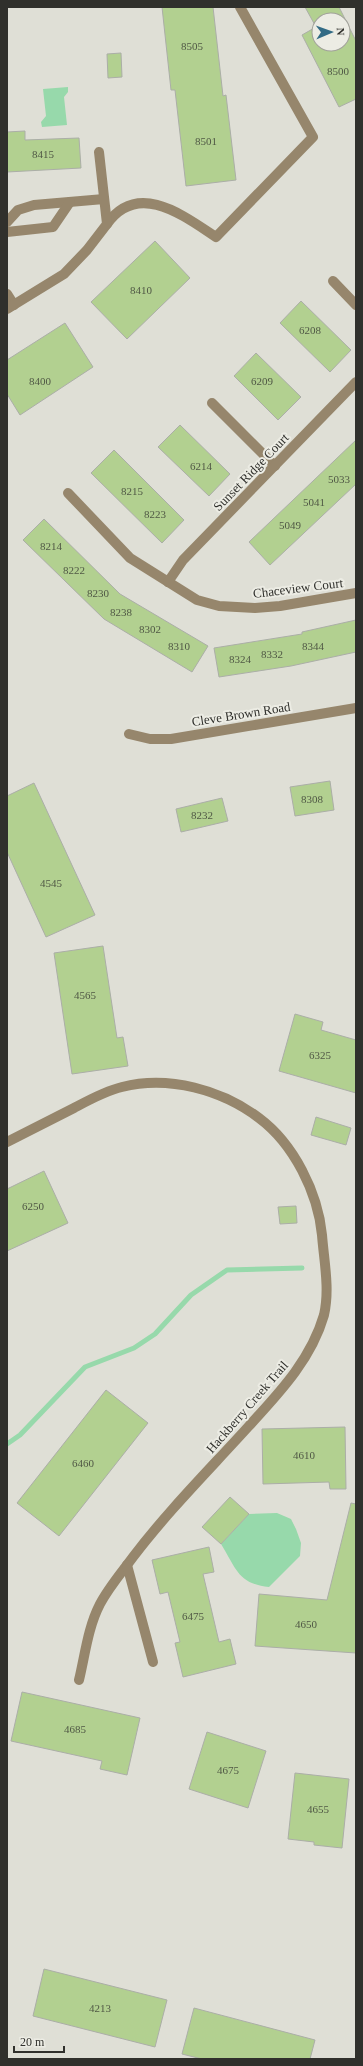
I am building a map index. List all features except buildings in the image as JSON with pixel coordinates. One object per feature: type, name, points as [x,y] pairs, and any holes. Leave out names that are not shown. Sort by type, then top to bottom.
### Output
[{"type":"street","points":[[7,294],[10,307],[64,274],[87,250],[114,214],[130,205],[154,203],[176,210],[216,237],[313,137],[240,7]]},
{"type":"street","points":[[98,152],[107,224]]},
{"type":"street","points":[[7,222],[18,210],[34,205],[104,199]]},
{"type":"street","points":[[7,232],[53,227],[70,202]]},
{"type":"street","points":[[333,281],[356,305]]},
{"type":"street","name":"Sunset Ridge Court","points":[[168,582],[183,560],[356,382]]},
{"type":"street","points":[[212,403],[275,466]]},
{"type":"street","name":"Chaceview Court","points":[[68,493],[130,558],[196,600],[219,606],[254,608],[280,606],[356,593]]},
{"type":"street","name":"Cleve Brown Road","points":[[129,734],[150,739],[171,739],[356,708]]},
{"type":"street","name":"Hackberry Creek Trail","points":[[7,1142],[98,1096],[121,1087],[143,1084],[164,1084],[187,1086],[210,1091],[245,1107],[277,1134],[301,1170],[313,1192],[320,1218],[327,1288],[324,1313],[316,1338],[303,1362],[284,1389],[153,1530],[127,1565],[101,1603],[91,1625],[79,1680]]},
{"type":"street","points":[[127,1565],[153,1662]]},
{"type":"shaded area","points":[[68,87],[68,92],[64,97],[67,125],[42,127],[41,122],[46,116],[43,89]]},
{"type":"shaded area","points":[[277,1513],[291,1519],[301,1543],[300,1556],[269,1587],[259,1585],[244,1578],[239,1573],[221,1544],[249,1514]]},
{"type":"waterway","points":[[7,1444],[20,1435],[85,1367],[134,1348],[155,1334],[191,1295],[227,1270],[302,1268]]}]
